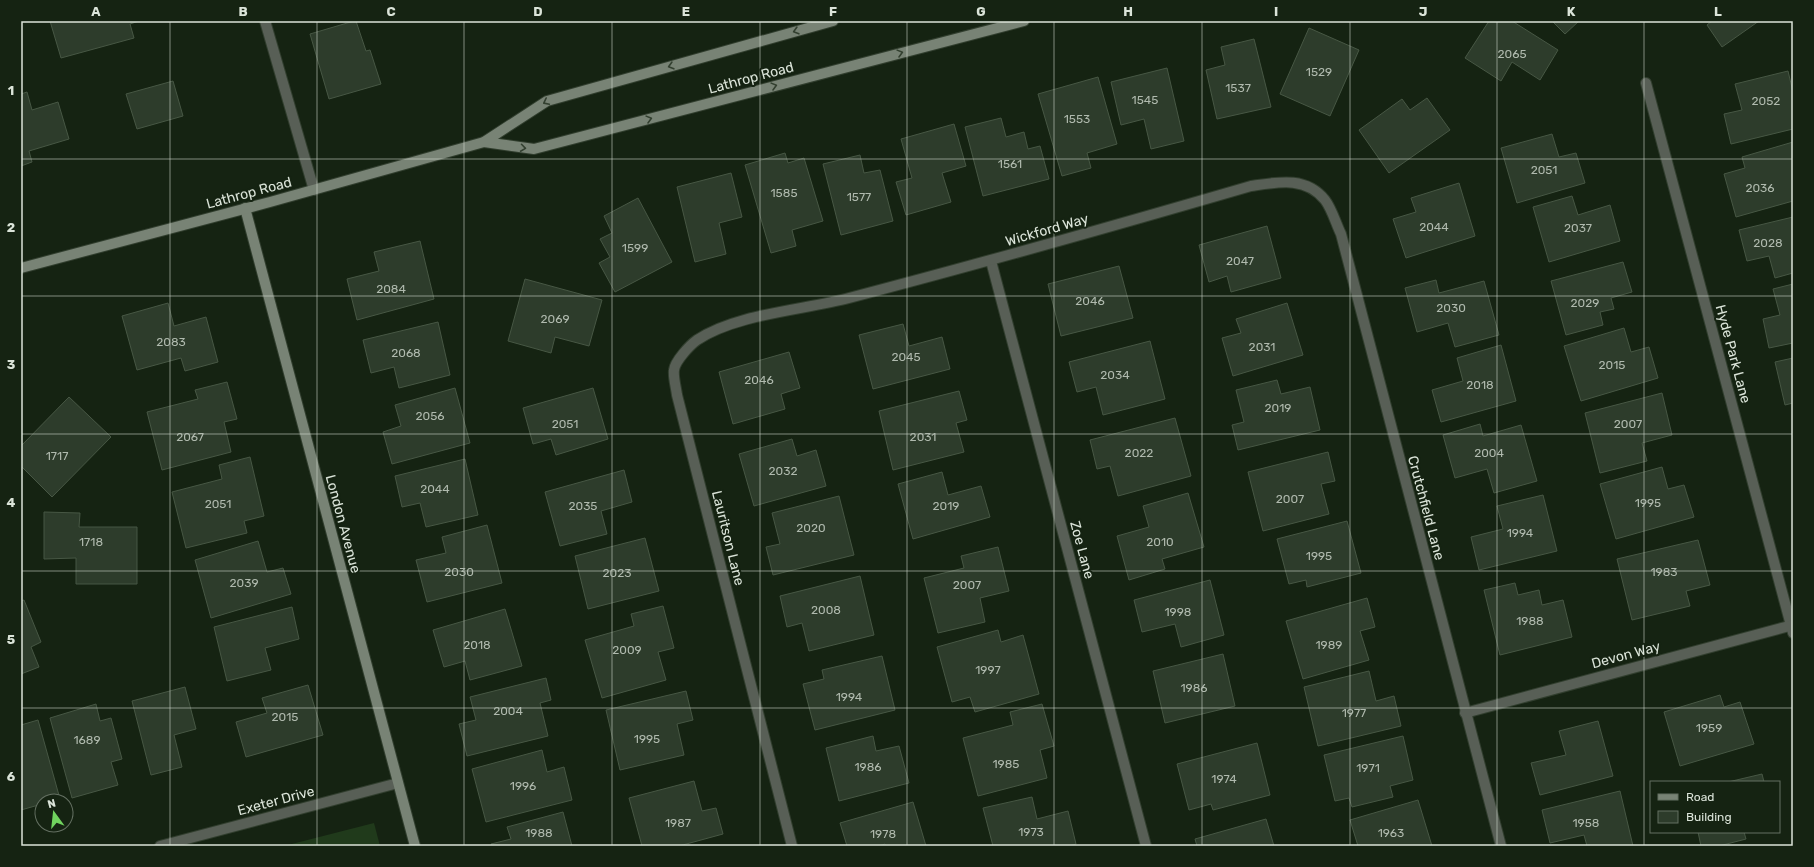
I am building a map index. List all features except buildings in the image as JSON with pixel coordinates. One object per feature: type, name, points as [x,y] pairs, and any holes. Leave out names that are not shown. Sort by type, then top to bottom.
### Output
[{"type":"main road","name":"Lathrop Road","points":[[21,268],[314,190],[484,142],[547,101],[833,21]]},
{"type":"main road","name":"Lathrop Road","points":[[484,142],[534,149],[1024,21]]},
{"type":"main road","name":"London Avenue","points":[[245,208],[415,846]]},
{"type":"street","points":[[265,21],[314,190]]},
{"type":"street","name":"Hyde Park Lane","points":[[1646,83],[1792,627]]},
{"type":"street","name":"Wickford Way","points":[[792,310],[838,301],[991,261],[1251,186],[1287,181],[1309,186]]},
{"type":"street","name":"Crutchfield Lane","points":[[1309,186],[1326,200],[1341,234],[1501,846]]},
{"type":"street","name":"Zoe Lane","points":[[991,261],[1146,846]]},
{"type":"street","name":"Lauritson Lane","points":[[792,310],[755,318],[716,330],[697,340],[684,352],[674,369],[677,395],[792,846]]},
{"type":"street","name":"Devon Way","points":[[1465,713],[1792,627]]},
{"type":"street","name":"Exeter Drive","points":[[160,846],[398,784]]},
{"type":"green space","points":[[374,823],[380,846],[284,846]]}]
